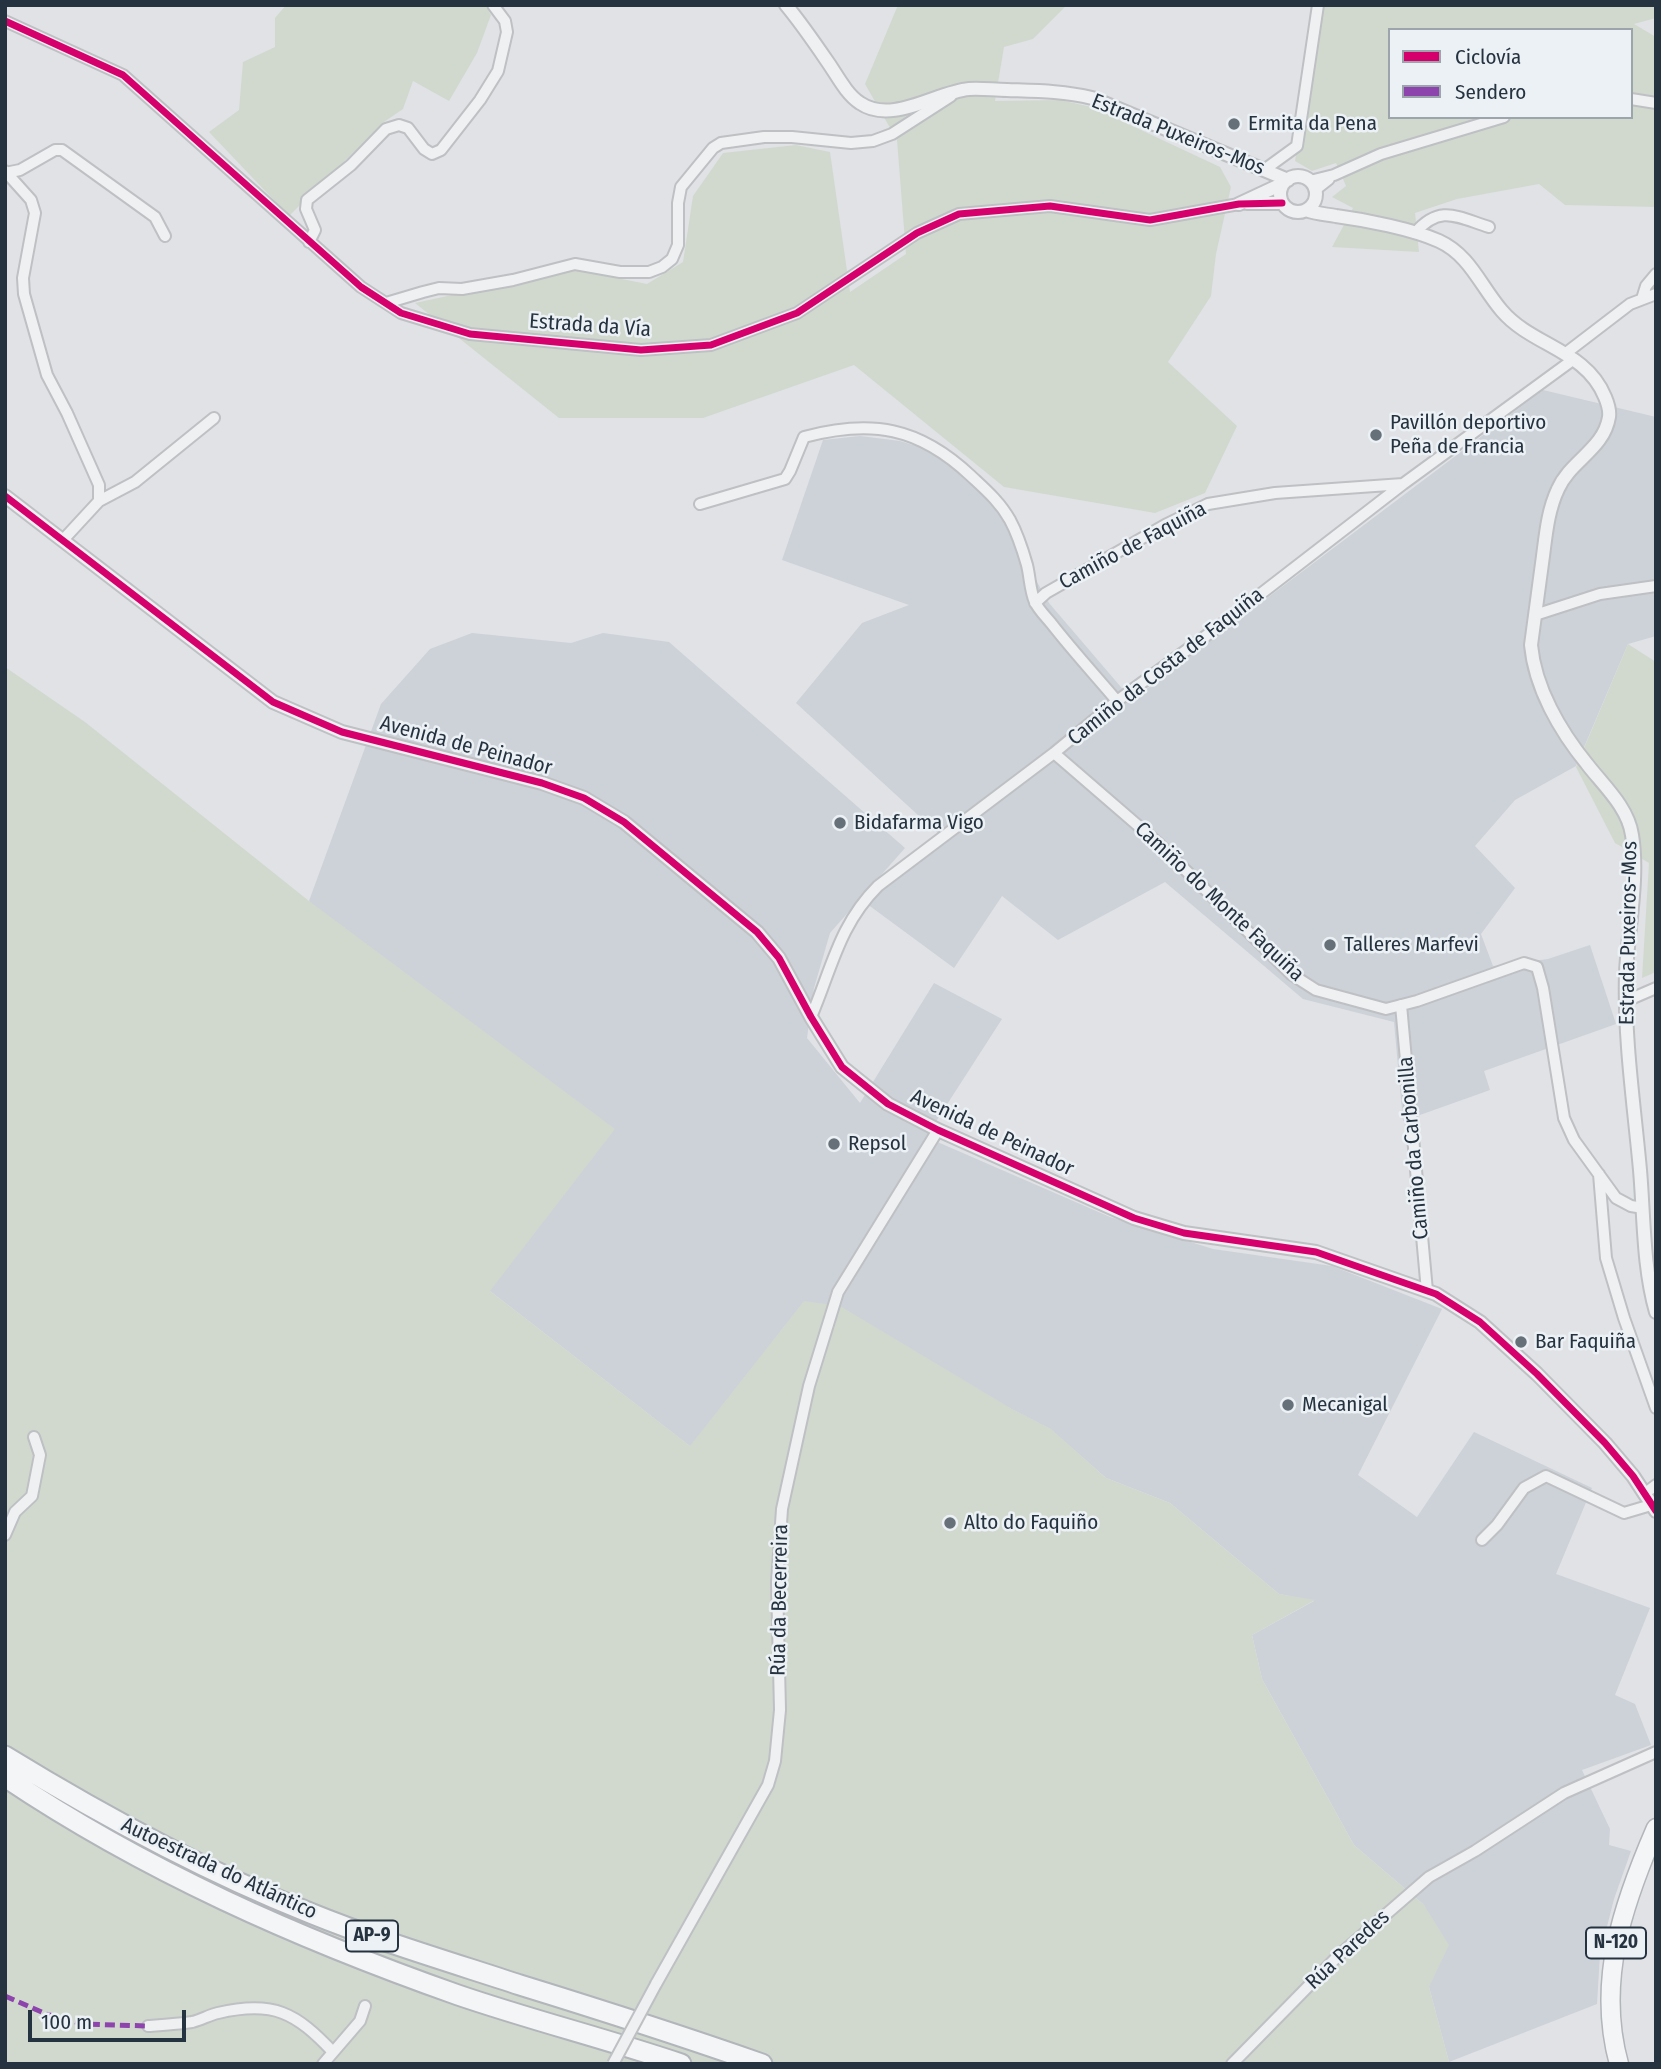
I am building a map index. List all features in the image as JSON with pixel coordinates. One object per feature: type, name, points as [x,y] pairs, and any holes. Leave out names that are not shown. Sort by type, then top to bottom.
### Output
[{"type":"highway","name":"Autoestrada do Atlántico","points":[[5,1756],[88,1807],[221,1875],[310,1913],[400,1947],[668,2031],[762,2064]]},
{"type":"highway","name":"Autoestrada do Atlántico","points":[[5,1777],[111,1844],[188,1884],[302,1936],[459,1995],[681,2064]]},
{"type":"highway","name":"N-120","points":[[1619,2064],[1610,2022],[1609,1986],[1616,1942],[1629,1898],[1656,1828]]},
{"type":"street","points":[[310,242],[315,230],[306,209],[307,200],[351,165],[386,129],[399,125],[408,128],[424,149],[432,154],[441,150],[480,100],[498,71],[507,32],[505,21],[493,5]]},
{"type":"street","name":"Estrada Puxeiros-Mos","points":[[786,5],[849,93],[861,104],[873,109],[889,110],[969,89],[1068,92],[1092,98],[1264,170],[1286,182]]},
{"type":"street","points":[[1264,170],[1297,146],[1318,5]]},
{"type":"street","name":"Estrada da Vía","points":[[5,21],[123,75],[360,287],[401,313],[470,334],[640,350],[711,345],[797,313],[917,233],[959,214],[1050,206],[1150,220],[1239,204]]},
{"type":"street","points":[[386,303],[439,288],[462,289],[513,280],[575,264],[620,272],[649,272],[672,259],[678,245],[678,203],[681,187],[713,148],[721,143],[764,137],[851,143],[873,141],[892,134],[955,92]]},
{"type":"street","points":[[1633,99],[1656,103]]},
{"type":"street","points":[[1312,186],[1381,154],[1497,119]]},
{"type":"street","points":[[6,173],[20,170],[55,150],[62,150],[155,217],[165,236]]},
{"type":"street","points":[[6,173],[31,200],[35,213],[23,278],[24,294],[47,374],[99,485],[99,501]]},
{"type":"street","points":[[1239,204],[1296,177],[1312,186]]},
{"type":"street","points":[[1286,182],[1280,193],[1282,203],[1293,212],[1309,207],[1312,186]]},
{"type":"street","points":[[1239,204],[1282,203]]},
{"type":"street","name":"Estrada Puxeiros-Mos","points":[[1309,207],[1320,216],[1334,215],[1441,241],[1476,272],[1500,310],[1517,326],[1586,368],[1601,387],[1610,414],[1607,428],[1598,443],[1569,470],[1558,488],[1549,512],[1531,645],[1540,686],[1562,728],[1626,815],[1632,831],[1634,852],[1626,1032],[1648,1262],[1656,1312]]},
{"type":"street","points":[[1415,233],[1426,220],[1439,214],[1489,227]]},
{"type":"street","points":[[1642,299],[1646,286],[1656,274]]},
{"type":"street","name":"Camiño da Costa de Faquiña","points":[[811,1017],[844,930],[863,901],[878,887],[1570,356],[1630,304],[1656,294]]},
{"type":"street","points":[[63,540],[99,501],[135,482],[214,418]]},
{"type":"street","points":[[700,504],[785,479],[804,437],[856,426],[886,429],[918,440],[942,452],[997,499],[1015,532],[1027,564],[1035,603],[1117,701]]},
{"type":"street","name":"Camiño de Faquiña","points":[[1035,603],[1046,593],[1208,504],[1275,493],[1403,484]]},
{"type":"street","name":"Avenida de Peinador","points":[[5,496],[273,702],[342,732],[542,783],[584,798],[624,822],[757,932],[779,958],[842,1067],[888,1104],[937,1130],[1134,1217],[1184,1233],[1316,1252],[1427,1291],[1480,1322],[1537,1374],[1605,1443],[1650,1503]]},
{"type":"street","points":[[1535,615],[1600,594],[1656,586]]},
{"type":"street","name":"Camiño do Monte Faquiña","points":[[1054,753],[1157,842],[1291,974],[1317,990],[1386,1009],[1524,962],[1537,967],[1544,988],[1564,1118],[1574,1140],[1616,1198],[1631,1206],[1643,1208]]},
{"type":"street","points":[[1626,1001],[1656,988]]},
{"type":"street","name":"Camiño da Carbonilla","points":[[1401,1005],[1427,1291]]},
{"type":"street","name":"Rúa da Becerreira","points":[[613,2064],[768,1785],[775,1761],[780,1710],[777,1582],[782,1509],[809,1385],[838,1293],[937,1130]]},
{"type":"street","points":[[1599,1174],[1606,1258],[1656,1408]]},
{"type":"street","points":[[5,1535],[15,1512],[32,1496],[40,1455],[34,1437]]},
{"type":"street","points":[[1482,1541],[1524,1488],[1546,1476],[1624,1513],[1650,1503],[1656,1485]]},
{"type":"street","name":"Rúa Paredes","points":[[1232,2064],[1348,1948],[1429,1877],[1475,1851],[1564,1793],[1656,1752]]},
{"type":"street","points":[[323,2064],[360,2021],[365,2006]]},
{"type":"street","points":[[148,2026],[193,2022],[218,2013],[272,2009],[290,2015],[309,2027],[334,2052]]},
{"type":"shaded area","points":[[286,5],[485,5],[491,15],[477,53],[449,101],[413,81],[403,109],[384,122],[289,216],[209,132],[239,110],[243,62],[275,47],[275,18]]},
{"type":"shaded area","points":[[898,5],[1067,5],[1033,39],[1004,47],[995,101],[1060,100],[1092,107],[1220,167],[1231,187],[1216,254],[1211,296],[1168,362],[1237,426],[1205,493],[1155,513],[1004,487],[854,365],[703,418],[559,418],[415,303],[572,269],[647,284],[683,262],[693,196],[723,153],[796,145],[830,152],[850,292],[906,254],[897,140],[865,84]]},
{"type":"shaded area","points":[[1319,5],[1656,5],[1656,18],[1634,24],[1656,37],[1656,207],[1565,205],[1539,184],[1457,199],[1415,213],[1419,252],[1332,247],[1353,208],[1332,197],[1346,186],[1336,163],[1312,171],[1295,161]]},
{"type":"shaded area","points":[[1543,390],[1656,417],[1656,636],[1628,644],[1576,766],[1515,800],[1475,846],[1515,888],[1481,934],[1493,966],[1548,959],[1590,945],[1616,1024],[1484,1071],[1490,1090],[1403,1121],[1394,1022],[1303,999],[1165,882],[1058,940],[1002,896],[954,968],[863,901],[943,838],[796,703],[862,623],[909,605],[782,560],[823,440],[860,436],[900,441],[936,452],[998,509],[1049,603],[1132,700]]},
{"type":"shaded area","points":[[472,633],[571,643],[603,633],[669,642],[905,848],[830,933],[814,988],[807,1038],[860,1103],[934,983],[1002,1019],[926,1137],[1110,1217],[1213,1249],[1332,1266],[1442,1309],[1358,1475],[1417,1517],[1474,1432],[1592,1488],[1556,1574],[1650,1608],[1615,1695],[1635,1704],[1651,1745],[1582,1770],[1610,1829],[1609,1845],[1631,1851],[1614,1899],[1600,1954],[1597,2004],[1449,2062],[1429,1987],[1424,1905],[1354,1845],[1262,1679],[1252,1635],[1314,1601],[1279,1594],[1170,1503],[1106,1478],[1050,1429],[804,1302],[691,1447],[490,1291],[309,901],[381,704],[430,649]]},
{"type":"shaded area","points":[[1628,644],[1656,662],[1656,972],[1642,978],[1649,863],[1615,843],[1576,767]]},
{"type":"shaded area","points":[[5,667],[85,722],[309,901],[615,1129],[490,1291],[690,1446],[804,1301],[840,1306],[1012,1409],[1051,1429],[1106,1478],[1170,1503],[1279,1594],[1315,1600],[1252,1635],[1262,1679],[1354,1845],[1424,1905],[1449,1945],[1429,1987],[1449,2062],[5,2064]]},
{"type":"marked path","points":[[5,1996],[46,2014],[83,2024],[148,2026]]},
{"type":"cycle path","points":[[5,21],[123,75],[361,287],[401,313],[470,334],[641,350],[711,345],[797,313],[917,233],[959,214],[1050,206],[1150,220],[1239,204],[1282,203]]},
{"type":"cycle path","points":[[5,496],[273,702],[342,732],[542,783],[584,798],[624,822],[757,932],[779,958],[842,1067],[888,1104],[938,1130],[1134,1218],[1184,1233],[1316,1252],[1436,1294],[1480,1322],[1537,1374],[1605,1443],[1633,1476],[1656,1511]]},
{"type":"place","name":"Ermita da Pena","points":[[1234,124]]},
{"type":"place","name":"Pavillón deportivo Peña de Francia","points":[[1376,435]]},
{"type":"place","name":"Bidafarma Vigo","points":[[840,823]]},
{"type":"place","name":"Talleres Marfevi","points":[[1330,945]]},
{"type":"place","name":"Repsol","points":[[834,1144]]},
{"type":"place","name":"Bar Faquiña","points":[[1521,1342]]},
{"type":"place","name":"Mecanigal","points":[[1288,1405]]},
{"type":"place","name":"Alto do Faquiño","points":[[950,1523]]}]
